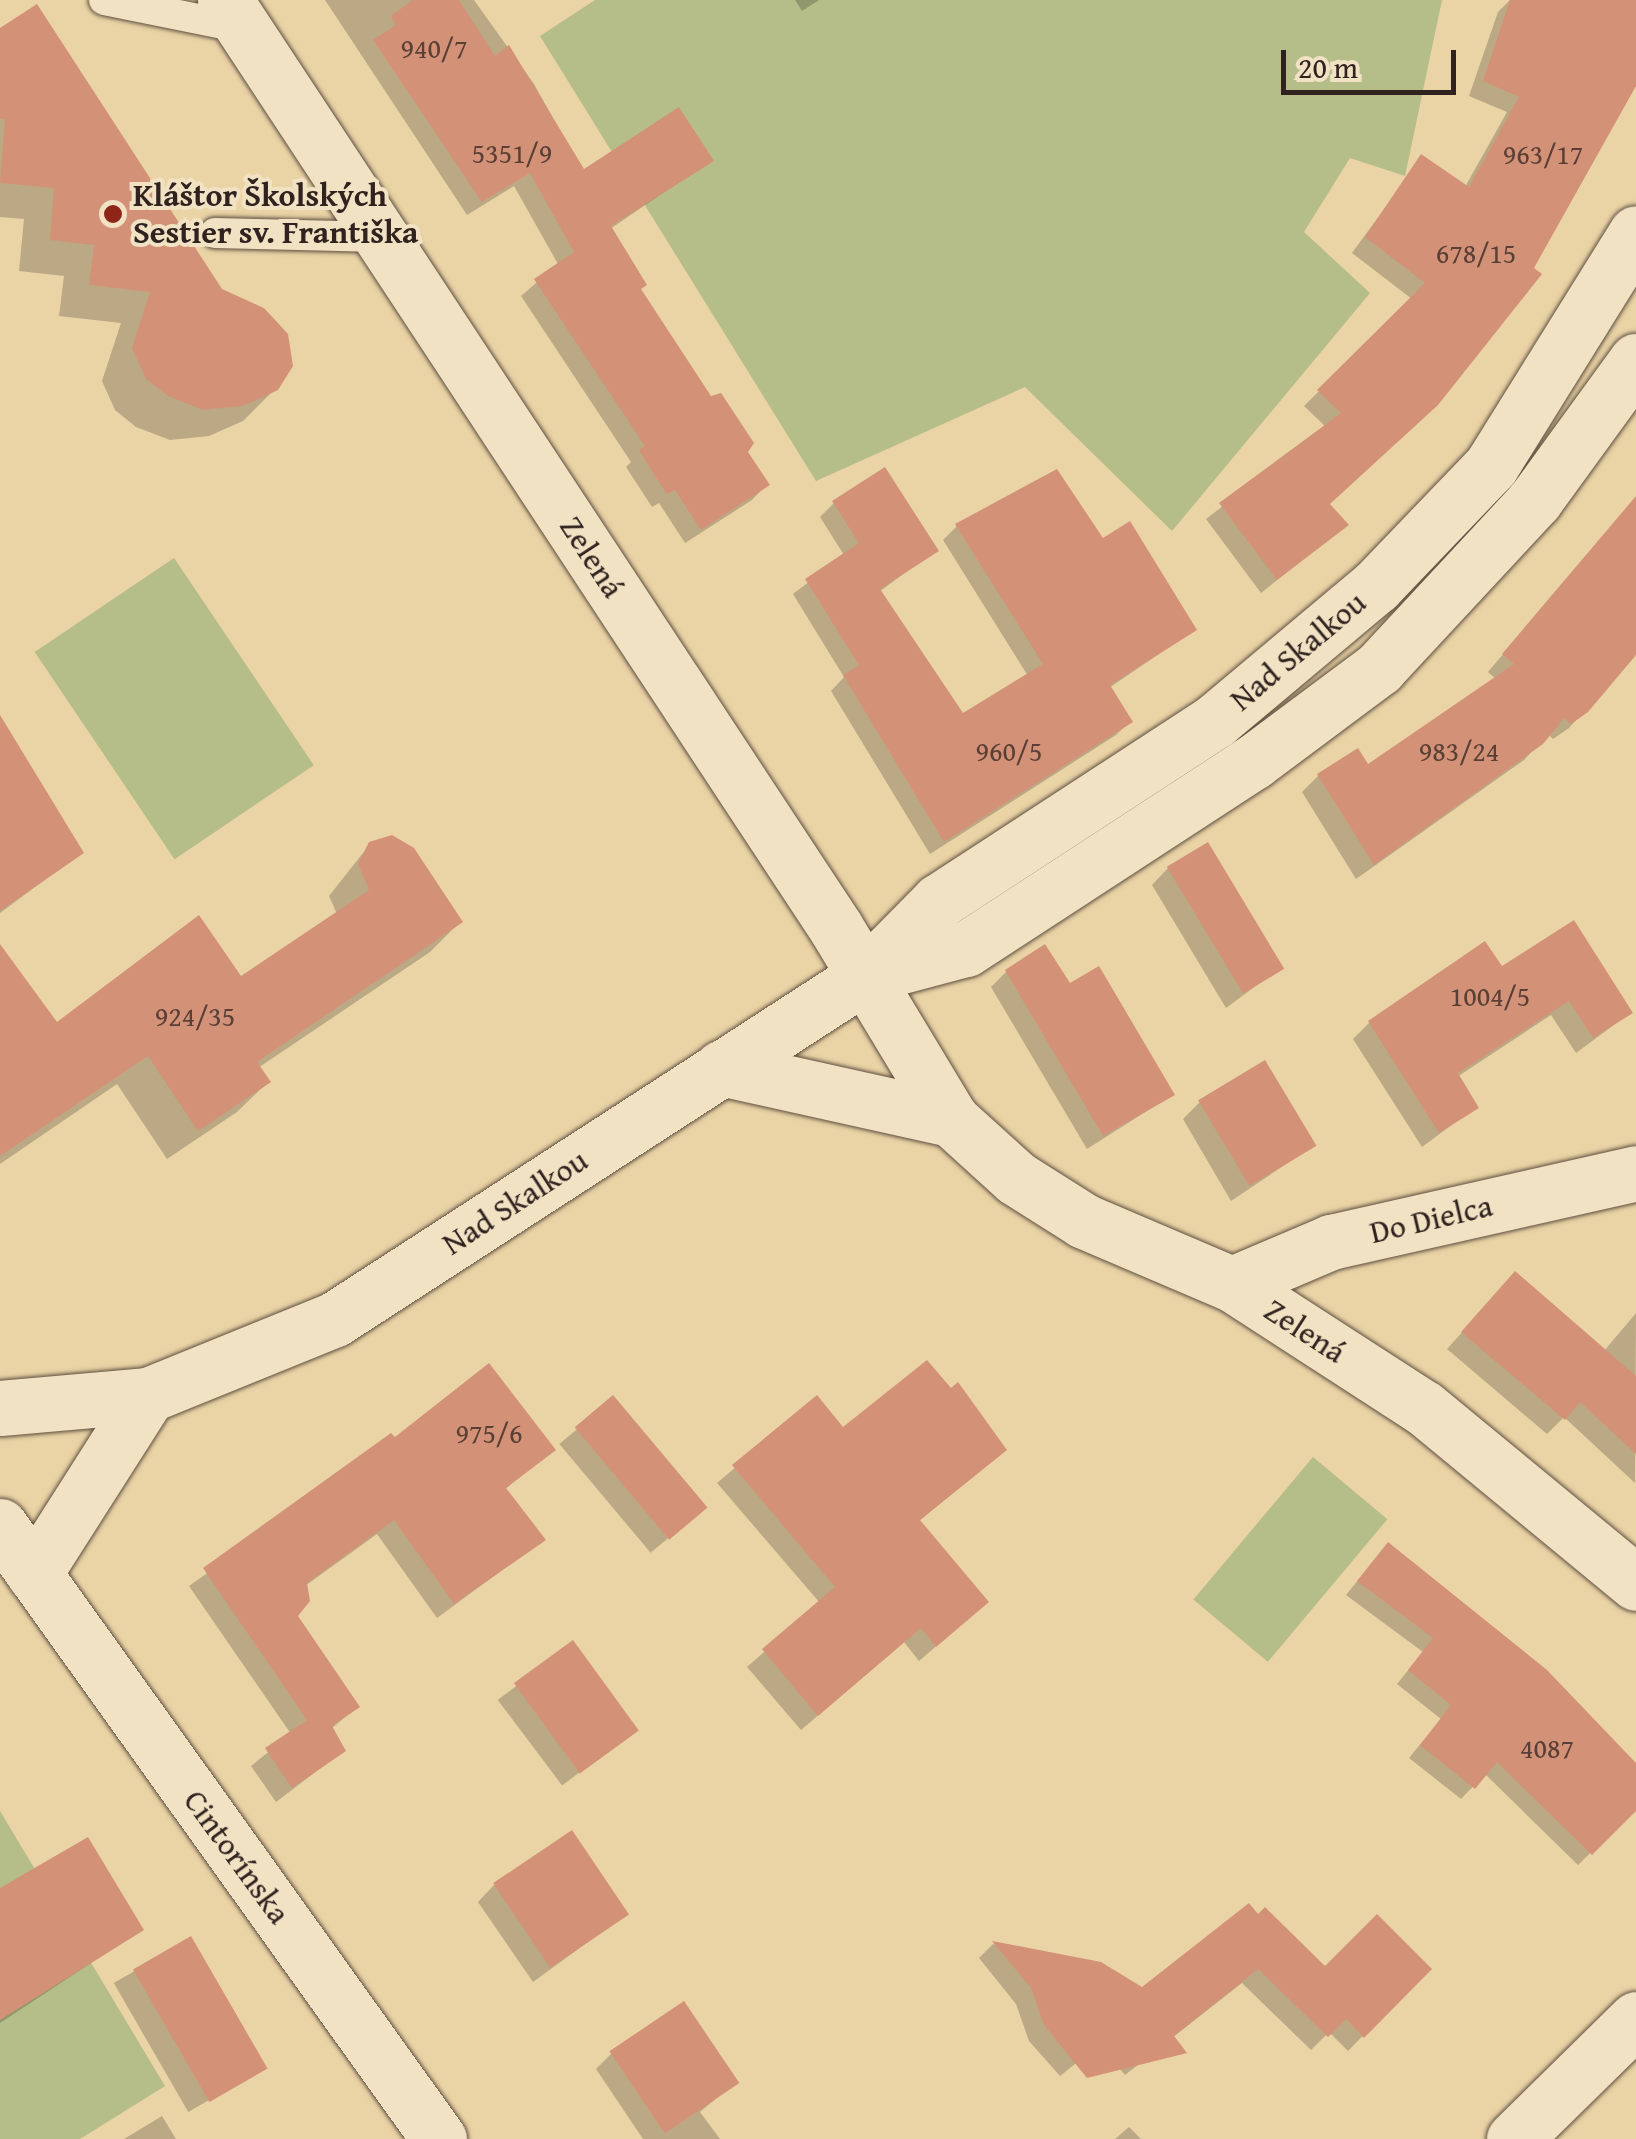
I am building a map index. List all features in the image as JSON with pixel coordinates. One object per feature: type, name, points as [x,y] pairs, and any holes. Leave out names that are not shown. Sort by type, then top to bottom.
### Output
[{"type":"street","name":"Zelená","points":[[234,14],[865,976],[951,1119],[1016,1178],[1084,1220],[1232,1284],[1424,1408],[1636,1582]]},
{"type":"street","name":"Nad Skalkou","points":[[0,1408],[148,1395],[335,1319],[865,976],[940,900],[1215,721],[1376,586],[1491,466],[1636,232]]},
{"type":"street","name":"Nad Skalkou","points":[[865,976],[966,949],[1253,762],[1379,668],[1535,500],[1636,361]]},
{"type":"street","name":"Zelená","points":[[721,1068],[951,1119]]},
{"type":"street","name":"Do Dielca","points":[[1232,1284],[1332,1242],[1636,1173]]},
{"type":"street","points":[[34,1574],[148,1395]]},
{"type":"street","name":"Cintorínska","points":[[0,1526],[439,2139]]},
{"type":"street","points":[[1514,2139],[1636,2019]]},
{"type":"lane","points":[[104,0],[234,14]]},
{"type":"lane","points":[[215,233],[382,237]]},
{"type":"green space","points":[[595,0],[1442,0],[1405,176],[1350,158],[1304,232],[1370,293],[1172,531],[1025,387],[816,481],[540,36]]},
{"type":"green space","points":[[174,558],[314,765],[175,859],[35,652]]},
{"type":"green space","points":[[1313,1457],[1387,1519],[1268,1662],[1193,1599]]},
{"type":"green space","points":[[0,1811],[165,2086],[80,2139],[0,2139]]},
{"type":"building","points":[[413,0],[459,0],[495,56],[509,45],[584,169],[679,107],[714,161],[611,226],[647,285],[641,289],[711,396],[721,393],[754,443],[748,452],[770,485],[701,530],[675,490],[667,494],[653,473],[639,450],[645,446],[534,279],[574,252],[530,173],[482,202],[373,40],[396,25],[391,16]]},
{"type":"building","points":[[1510,0],[1636,0],[1636,86],[1534,268],[1542,274],[1438,405],[1330,504],[1349,525],[1277,580],[1219,503],[1341,413],[1317,390],[1425,283],[1365,237],[1421,154],[1469,187],[1519,97],[1483,81]]},
{"type":"building","name":"Kláštor Školských Sestier sv. Františka","points":[[37,4],[222,289],[264,308],[288,334],[293,366],[278,390],[243,406],[203,410],[168,396],[146,379],[132,348],[150,292],[89,285],[94,245],[50,240],[54,188],[0,183],[5,119],[0,119],[0,28]]},
{"type":"building","points":[[885,467],[939,551],[880,589],[963,713],[1043,664],[955,524],[1057,469],[1103,538],[1130,521],[1197,630],[1110,685],[1133,722],[944,842],[843,675],[859,665],[805,579],[859,543],[832,501]]},
{"type":"building","points":[[1636,496],[1636,655],[1588,712],[1571,724],[1564,718],[1543,744],[1374,865],[1317,774],[1358,748],[1368,764],[1514,664],[1502,654]]},
{"type":"building","points":[[0,715],[84,853],[0,911]]},
{"type":"building","points":[[392,835],[414,848],[463,922],[257,1062],[271,1082],[198,1131],[148,1056],[0,1156],[0,944],[57,1022],[199,915],[241,976],[369,890],[358,864],[369,842]]},
{"type":"building","points":[[1208,842],[1284,969],[1243,994],[1167,867]]},
{"type":"building","points":[[1574,920],[1633,1013],[1593,1038],[1569,1001],[1458,1073],[1479,1108],[1439,1133],[1368,1021],[1485,941],[1502,966]]},
{"type":"building","points":[[1045,944],[1070,983],[1099,966],[1175,1095],[1103,1136],[1005,970]]},
{"type":"building","points":[[1265,1060],[1317,1146],[1250,1186],[1198,1100]]},
{"type":"building","points":[[1515,1271],[1636,1376],[1636,1454],[1580,1402],[1565,1420],[1461,1332]]},
{"type":"building","points":[[927,1360],[951,1388],[958,1382],[1007,1450],[920,1520],[989,1602],[936,1647],[921,1628],[818,1716],[762,1649],[835,1587],[732,1465],[817,1395],[843,1427]]},
{"type":"building","points":[[489,1363],[556,1450],[506,1488],[546,1540],[454,1604],[394,1520],[307,1583],[310,1601],[298,1616],[360,1707],[332,1726],[346,1751],[292,1788],[265,1748],[307,1720],[203,1568],[391,1433],[395,1437]]},
{"type":"building","points":[[613,1395],[707,1508],[669,1540],[575,1427]]},
{"type":"building","points":[[1388,1542],[1547,1670],[1636,1763],[1636,1811],[1592,1855],[1497,1762],[1475,1789],[1420,1745],[1451,1705],[1408,1670],[1433,1638],[1357,1581]]},
{"type":"building","points":[[573,1640],[639,1731],[580,1774],[514,1683]]},
{"type":"building","points":[[572,1830],[629,1915],[550,1968],[493,1883]]},
{"type":"building","points":[[88,1837],[144,1930],[0,2020],[0,1888]]},
{"type":"building","points":[[1249,1903],[1258,1914],[1265,1907],[1325,1966],[1377,1914],[1432,1969],[1364,2038],[1346,2019],[1328,2037],[1258,1969],[1174,2036],[1187,2053],[1087,2078],[1044,2025],[1031,1988],[992,1941],[1101,1962],[1142,1987]]},
{"type":"building","points":[[191,1936],[268,2069],[209,2102],[133,1970]]},
{"type":"building","points":[[684,2001],[739,2083],[665,2133],[609,2051]]},
{"type":"place","name":"Kláštor Školských Sestier sv. Františka","points":[[113,214]]}]
